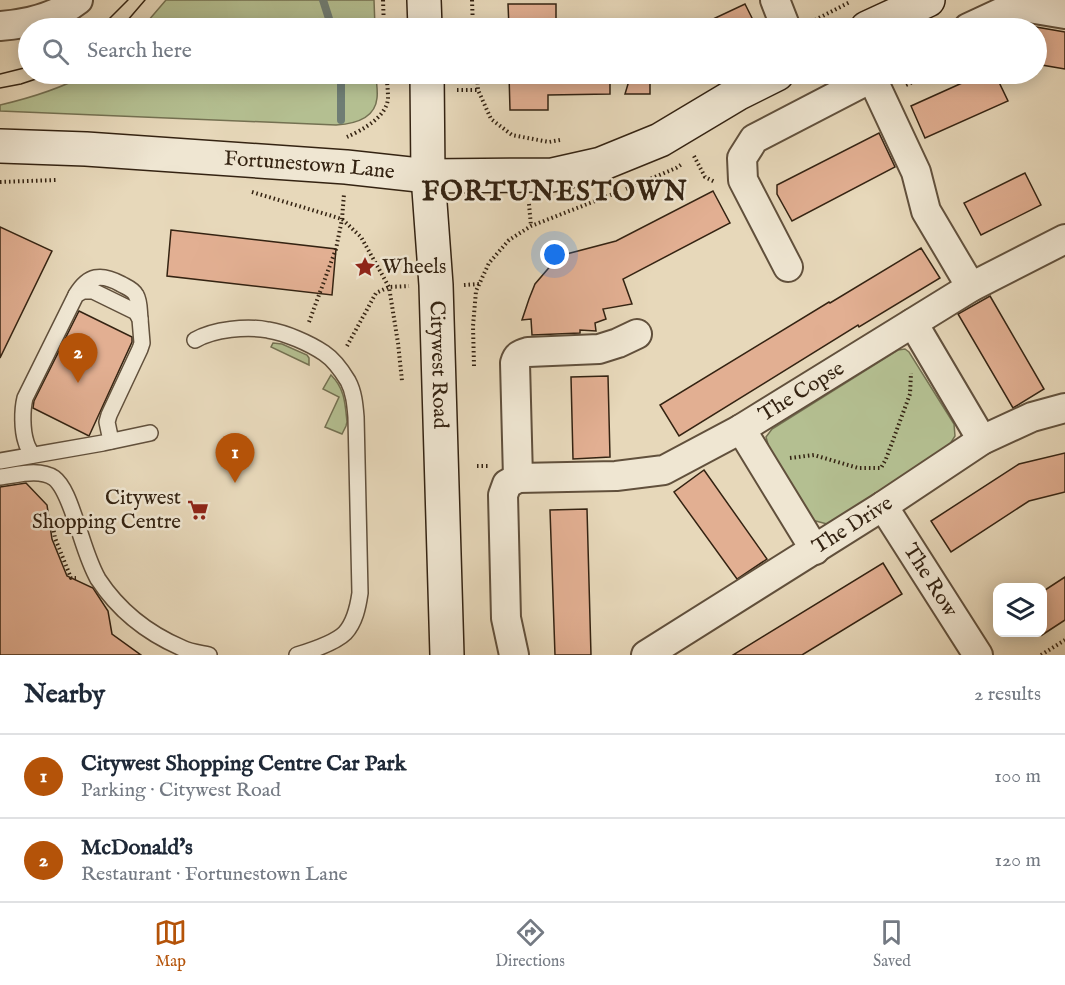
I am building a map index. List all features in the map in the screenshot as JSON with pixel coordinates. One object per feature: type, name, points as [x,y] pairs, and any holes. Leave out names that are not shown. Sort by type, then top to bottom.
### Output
[{"type":"street","points":[[44,18],[54,15],[78,0]]},
{"type":"street","points":[[424,0],[425,18]]},
{"type":"street","points":[[775,0],[790,18]]},
{"type":"street","points":[[889,18],[928,0]]},
{"type":"street","points":[[990,18],[1011,8],[1023,7],[1065,14]]},
{"type":"street","points":[[0,26],[18,23]]},
{"type":"street","name":"Citywest Road","points":[[427,84],[428,176],[436,285],[447,655]]},
{"type":"street","name":"Fortunestown Lane","points":[[0,146],[86,149],[346,167],[428,176],[552,175],[601,164],[660,140],[757,84]]},
{"type":"street","points":[[788,267],[743,180],[742,158],[754,139],[860,84]]},
{"type":"street","points":[[878,84],[916,172],[926,211],[971,287]]},
{"type":"street","points":[[0,168],[142,166],[175,156]]},
{"type":"street","name":"The Copse","points":[[518,478],[616,476],[664,470],[741,429],[971,287],[1065,239]]},
{"type":"street","points":[[913,323],[982,440]]},
{"type":"street","points":[[514,655],[506,618],[503,495],[507,484],[518,478],[515,363],[520,354],[528,352],[599,349],[637,334]]},
{"type":"street","name":"The Drive","points":[[646,655],[815,550],[982,440],[1032,417],[1065,408]]},
{"type":"street","points":[[741,429],[815,550]]},
{"type":"street","name":"The Row","points":[[883,506],[978,655]]},
{"type":"lane","points":[[32,455],[26,444],[22,411],[25,398],[76,295],[83,291],[93,291],[136,312],[140,319],[142,336],[140,350],[109,415],[111,441]]},
{"type":"lane","points":[[195,340],[215,332],[268,330],[302,340],[326,354],[348,382],[354,401],[359,604],[356,615],[344,634],[318,648],[297,655]]},
{"type":"lane","points":[[0,460],[150,434]]},
{"type":"lane","points":[[0,477],[41,473],[55,479],[68,500],[88,557],[110,595],[130,617],[155,634],[184,649],[209,655]]},
{"type":"path","points":[[383,0],[384,18]]},
{"type":"path","points":[[472,0],[473,18]]},
{"type":"path","points":[[814,18],[853,0]]},
{"type":"path","points":[[337,136],[348,137],[369,126],[382,112],[388,100],[387,84]]},
{"type":"path","points":[[478,84],[491,119],[512,135],[549,142],[570,139]]},
{"type":"path","points":[[905,86],[909,84]]},
{"type":"path","points":[[694,156],[705,177],[715,182],[720,192]]},
{"type":"path","points":[[0,182],[65,180]]},
{"type":"path","points":[[243,190],[342,219],[362,237],[389,287],[402,381]]},
{"type":"path","points":[[302,340],[336,249],[342,219]]},
{"type":"path","points":[[474,366],[473,326],[476,291],[489,262],[508,240],[531,226]]},
{"type":"path","points":[[336,365],[376,293],[389,287]]},
{"type":"path","points":[[783,460],[814,455],[858,468],[880,468],[886,459],[910,393],[911,370]]},
{"type":"path","points":[[1041,655],[1065,640]]},
{"type":"green space","points":[[166,0],[374,0],[375,18],[151,18]]},
{"type":"green space","points":[[66,84],[376,84],[377,95],[375,105],[368,116],[356,122],[336,125],[0,111],[0,105]]},
{"type":"green space","points":[[273,343],[282,344],[307,355],[309,365],[271,347]]},
{"type":"green space","points":[[905,349],[954,424],[955,436],[950,444],[835,521],[827,524],[812,520],[769,448],[766,437],[772,429],[898,350]]},
{"type":"green space","points":[[331,375],[342,391],[345,402],[347,422],[342,434],[325,427],[339,397],[323,389]]},
{"type":"building","points":[[508,4],[556,4],[556,18],[509,18]]},
{"type":"building","points":[[745,4],[752,18],[715,18]]},
{"type":"building","points":[[1047,29],[1065,32],[1065,69],[1047,66]]},
{"type":"building","points":[[509,84],[610,84],[610,94],[548,95],[548,110],[510,110]]},
{"type":"building","points":[[628,84],[650,84],[650,94],[625,94]]},
{"type":"building","points":[[960,84],[1000,84],[1008,101],[925,138],[911,106]]},
{"type":"building","points":[[879,133],[895,167],[792,221],[777,194],[777,185]]},
{"type":"building","points":[[1025,173],[1041,205],[981,235],[964,203]]},
{"type":"building","points":[[713,191],[730,223],[623,279],[632,304],[603,309],[606,319],[595,323],[596,331],[580,330],[580,333],[532,335],[531,319],[522,320],[529,299],[535,284],[559,256],[616,241]]},
{"type":"building","points":[[0,227],[52,251],[0,358]]},
{"type":"building","points":[[171,230],[336,249],[332,295],[167,276]]},
{"type":"building","points":[[921,248],[940,278],[859,327],[858,325],[679,436],[660,405]]},
{"type":"building","points":[[990,296],[1044,389],[1013,408],[958,314]]},
{"type":"building","points":[[79,311],[132,337],[132,342],[89,436],[33,408],[34,401]]},
{"type":"building","points":[[608,376],[610,457],[573,459],[571,377]]},
{"type":"building","points":[[1065,453],[1065,492],[1029,501],[951,552],[931,521],[1019,464]]},
{"type":"building","points":[[704,470],[767,559],[737,579],[674,492]]},
{"type":"building","points":[[26,483],[47,505],[52,539],[67,576],[93,588],[108,611],[112,634],[141,655],[0,655],[0,487]]},
{"type":"building","points":[[587,509],[591,655],[555,655],[550,510]]},
{"type":"building","points":[[883,563],[902,594],[802,655],[733,655]]},
{"type":"building","points":[[1065,577],[1065,620],[1047,632],[1047,589]]},
{"type":"waterway","points":[[323,0],[329,18]]},
{"type":"waterway","points":[[341,84],[341,120]]},
{"type":"tram line","points":[[110,18],[128,0]]},
{"type":"tram line","points":[[130,18],[145,0]]},
{"type":"tram line","points":[[0,74],[18,70]]},
{"type":"tram line","points":[[0,88],[21,84]]},
{"type":"place","name":"Wheels","points":[[365,267]]},
{"type":"place","name":"McDonald's","points":[[78,383]]},
{"type":"place","name":"Citywest Shopping Centre Car Park","points":[[235,483]]},
{"type":"place","name":"Citywest Shopping Centre","points":[[198,510]]},
{"type":"district","name":"FORTUNESTOWN","points":[[555,193]]}]
